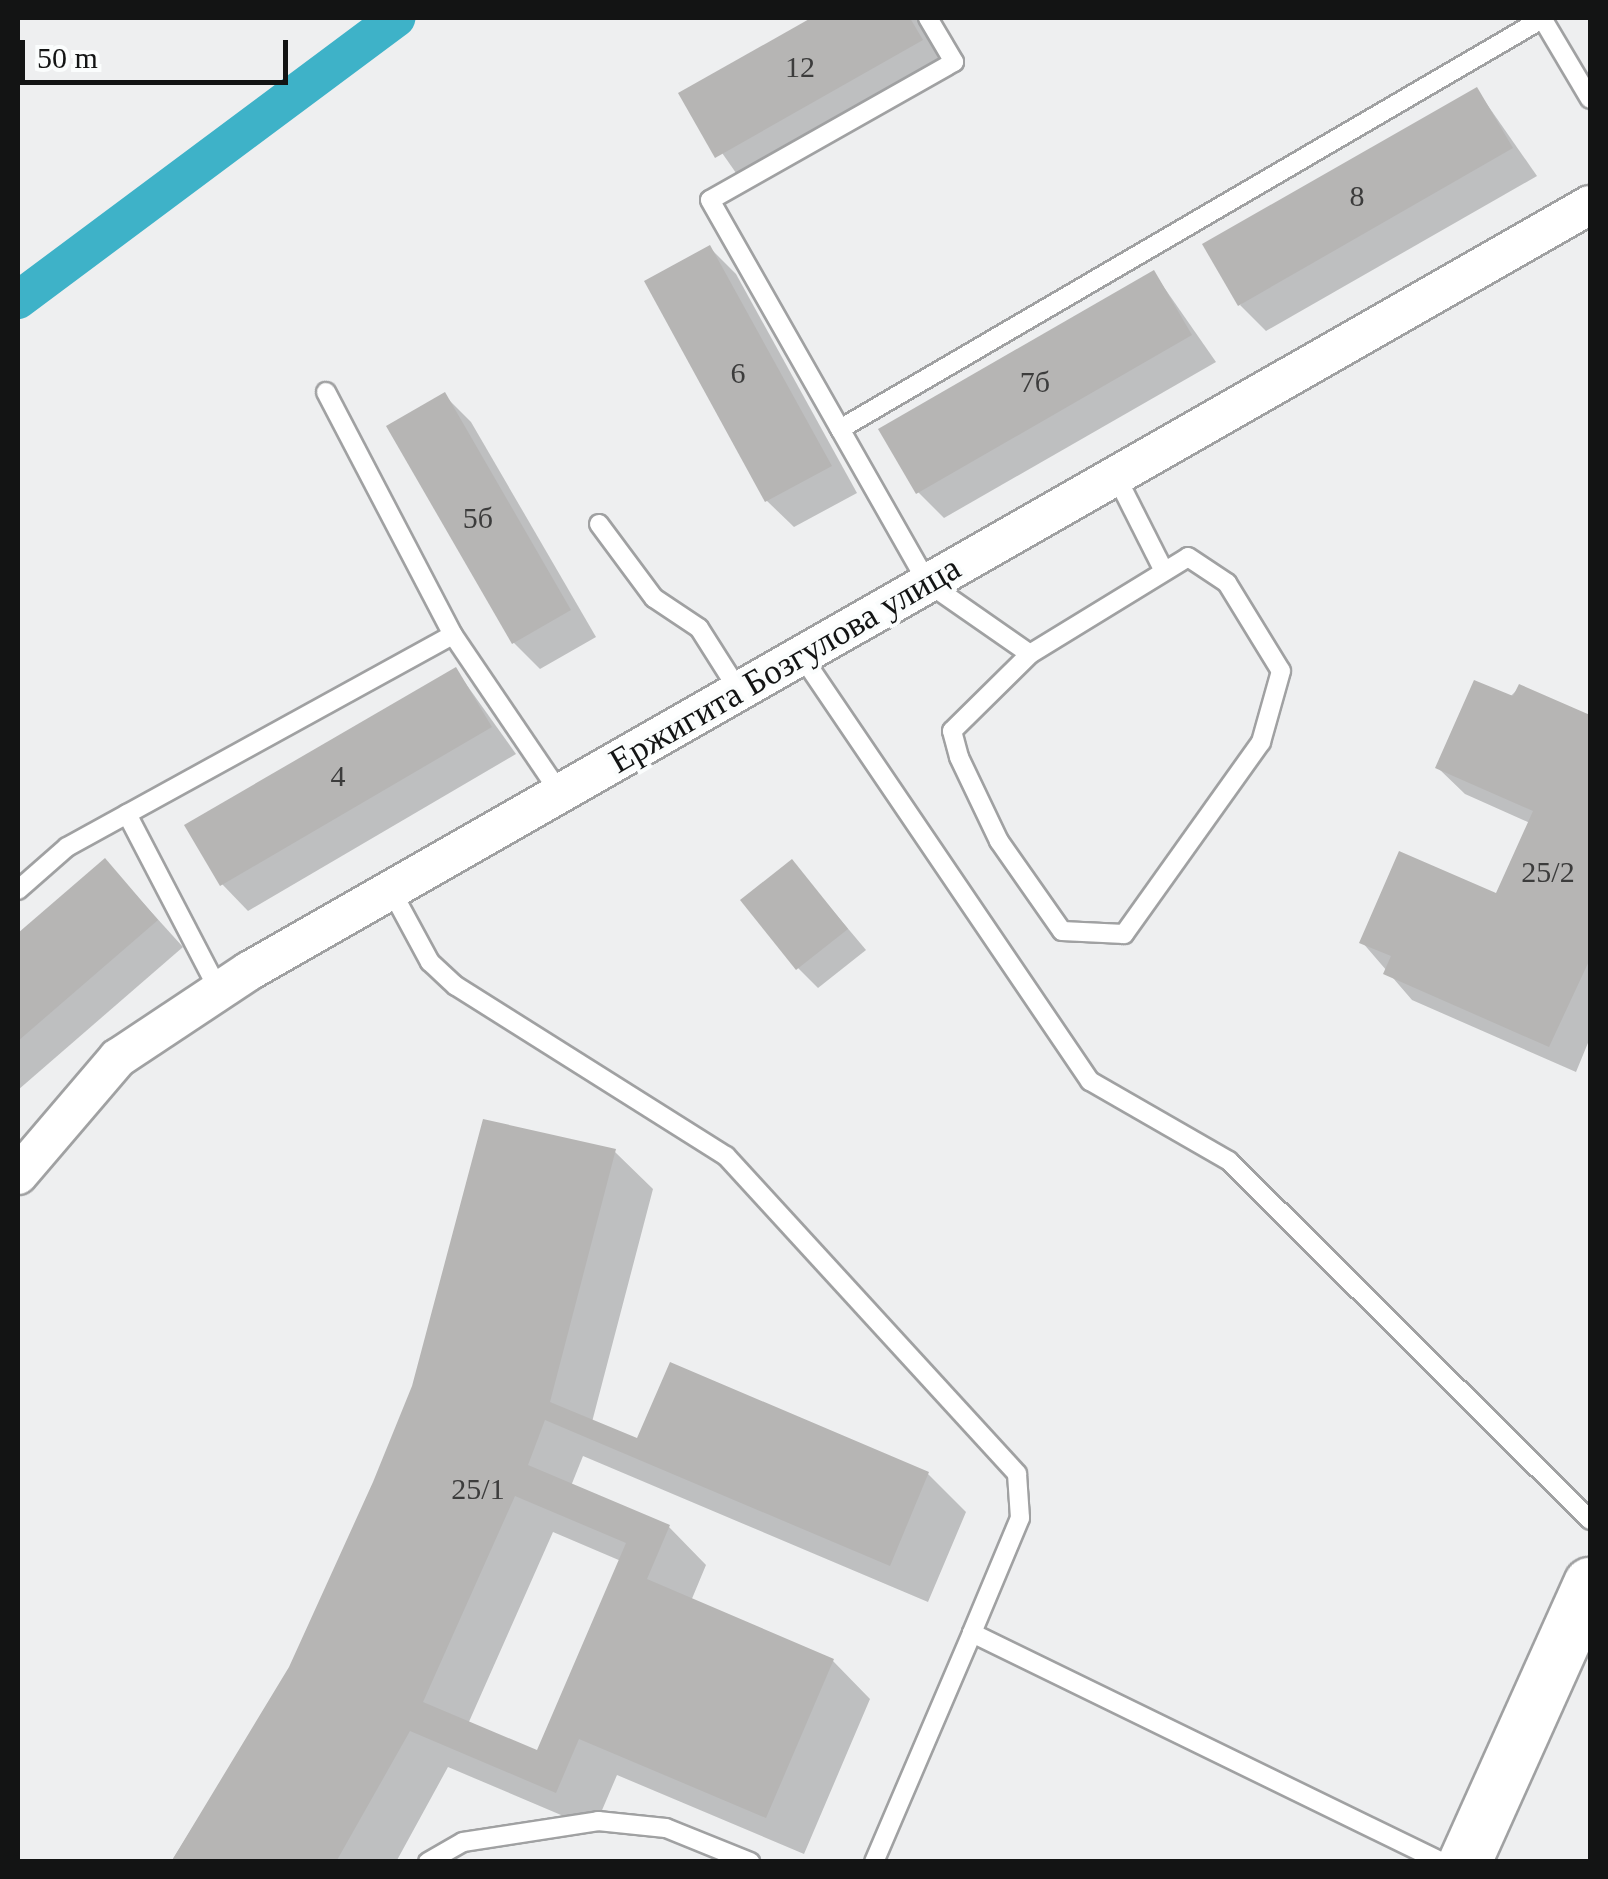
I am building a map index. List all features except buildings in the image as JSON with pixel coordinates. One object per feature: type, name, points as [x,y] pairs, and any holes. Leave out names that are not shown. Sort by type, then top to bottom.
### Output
[{"type":"main road","points":[[1464,1862],[1590,1584]]},
{"type":"street","name":"Ержигита Бозгулова улица","points":[[18,1174],[118,1058],[219,991],[1590,204]]},
{"type":"lane","points":[[928,18],[954,62],[710,200],[928,584],[1030,654]]},
{"type":"lane","points":[[840,429],[1542,18],[1590,99]]},
{"type":"lane","points":[[326,392],[454,635],[560,794]]},
{"type":"lane","points":[[1116,476],[1162,567]]},
{"type":"lane","points":[[599,524],[654,598],[699,628],[739,691]]},
{"type":"lane","points":[[1188,556],[1227,583],[1281,671],[1261,742],[1124,934],[1062,932],[999,841],[959,757],[952,731],[1030,654],[1162,567],[1188,556]]},
{"type":"lane","points":[[18,890],[67,847],[454,635]]},
{"type":"lane","points":[[800,656],[1090,1082],[1229,1160],[1590,1520]]},
{"type":"lane","points":[[127,814],[219,991]]},
{"type":"lane","points":[[391,890],[430,962],[456,986],[726,1156],[1017,1474],[1020,1518],[874,1862]]},
{"type":"lane","points":[[972,1633],[1442,1862]]},
{"type":"lane","points":[[428,1862],[463,1842],[598,1821],[666,1828],[750,1862]]},
{"type":"waterway","points":[[18,300],[397,18]]}]
